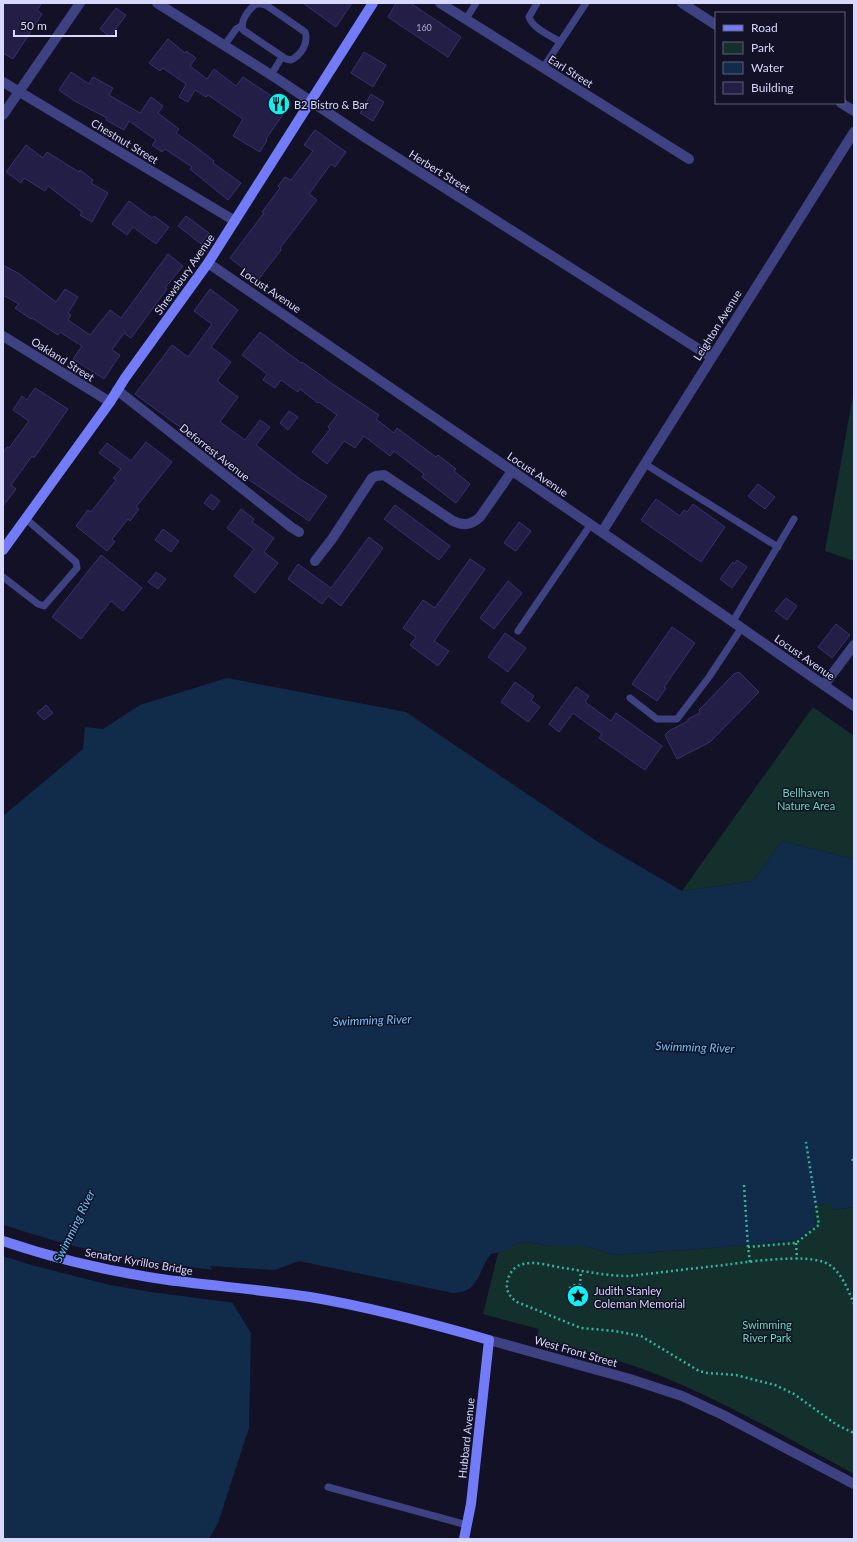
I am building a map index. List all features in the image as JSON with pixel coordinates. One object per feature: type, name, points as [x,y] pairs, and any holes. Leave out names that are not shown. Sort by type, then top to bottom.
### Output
[{"type":"main road","name":"Shrewsbury Avenue","points":[[3,550],[110,402],[208,262],[311,102],[372,3]]},
{"type":"main road","name":"Senator Kyrillos Bridge","points":[[3,1241],[74,1261],[138,1275],[273,1292]]},
{"type":"main road","name":"West Front Street","points":[[273,1292],[363,1307],[489,1340]]},
{"type":"main road","name":"Hubbard Avenue","points":[[464,1539],[471,1504],[489,1340]]},
{"type":"street","points":[[3,115],[80,3]]},
{"type":"street","name":"Herbert Street","points":[[157,3],[271,75],[366,138],[711,357]]},
{"type":"street","name":"Earl Street","points":[[440,3],[689,159]]},
{"type":"street","points":[[682,3],[715,24]]},
{"type":"street","name":"Chestnut Street","points":[[3,82],[235,221]]},
{"type":"street","points":[[843,104],[854,111]]},
{"type":"street","name":"Leighton Avenue","points":[[602,532],[854,132]]},
{"type":"street","name":"Locust Avenue","points":[[208,262],[737,624],[854,706]]},
{"type":"street","name":"Oakland Street","points":[[3,336],[110,402]]},
{"type":"street","name":"Deforrest Avenue","points":[[117,390],[299,532]]},
{"type":"street","points":[[315,561],[332,539],[372,478],[376,476],[384,475],[453,521],[466,525],[475,522],[480,518],[512,471]]},
{"type":"street","points":[[824,685],[854,645]]},
{"type":"street","name":"West Front Street","points":[[489,1340],[630,1378],[682,1396],[723,1415],[854,1484]]},
{"type":"lane","points":[[466,19],[476,3]]},
{"type":"lane","points":[[537,3],[529,17],[530,21],[534,26],[560,42]]},
{"type":"lane","points":[[544,68],[586,3]]},
{"type":"lane","points":[[224,46],[236,29],[241,26],[252,7],[256,4],[266,5],[305,32],[307,38],[299,53],[291,60],[282,57],[246,34],[242,30],[241,26]]},
{"type":"lane","points":[[271,75],[282,57]]},
{"type":"lane","points":[[645,464],[778,547]]},
{"type":"lane","points":[[3,577],[38,604],[44,606],[77,568],[76,562],[26,519]]},
{"type":"lane","points":[[630,698],[657,719],[677,719],[709,677],[794,519]]},
{"type":"lane","points":[[518,631],[591,524]]},
{"type":"lane","points":[[328,1487],[467,1525]]},
{"type":"path","points":[[748,1247],[796,1243],[819,1225],[806,1142]]},
{"type":"path","points":[[744,1185],[750,1262]]},
{"type":"path","points":[[796,1243],[797,1259]]},
{"type":"path","points":[[854,1304],[843,1282],[832,1267],[817,1260],[797,1259],[750,1262],[628,1276],[609,1275],[539,1264],[520,1265],[511,1274],[506,1286],[510,1296],[517,1302],[571,1326],[587,1330],[624,1332],[641,1336],[687,1365],[702,1372],[748,1378],[786,1389],[836,1426],[854,1433]]},
{"type":"path","points":[[580,1286],[581,1271]]},
{"type":"path","points":[[572,1286],[580,1286],[585,1290],[587,1295],[585,1301],[581,1304],[575,1304],[571,1300],[570,1292],[568,1290],[572,1286]]},
{"type":"green space","points":[[854,390],[854,561],[825,551]]},
{"type":"green space","name":"Bellhaven Nature Area","points":[[813,707],[854,736],[854,859],[782,841],[753,881],[682,891]]},
{"type":"green space","name":"Swimming River Park","points":[[832,1202],[833,1210],[854,1207],[854,1474],[756,1421],[706,1396],[656,1374],[597,1354],[537,1337],[539,1329],[483,1314],[498,1253],[514,1245],[525,1242],[552,1246],[586,1246],[615,1255],[796,1240],[816,1225],[813,1206]]},
{"type":"water","name":"Swimming River","points":[[227,678],[406,712],[598,842],[682,891],[753,881],[782,841],[854,859],[854,1207],[832,1210],[832,1203],[813,1206],[816,1225],[796,1240],[615,1255],[586,1246],[552,1246],[525,1242],[514,1245],[502,1252],[491,1254],[474,1285],[462,1292],[453,1293],[299,1261],[275,1270],[210,1266],[251,1333],[249,1428],[218,1523],[209,1539],[3,1539],[3,816],[83,749],[85,727],[103,729],[140,705]]},
{"type":"pier","points":[[3,1225],[69,1245],[117,1256],[214,1270],[235,1303],[110,1285],[35,1266],[3,1256]]},
{"type":"building","points":[[3,3],[42,3],[37,10],[42,14],[13,59],[3,53]]},
{"type":"building","points":[[303,3],[352,3],[336,27]]},
{"type":"building","points":[[396,3],[410,3],[461,37],[448,57],[388,17]]},
{"type":"building","points":[[116,8],[126,15],[110,37],[100,29]]},
{"type":"building","points":[[168,39],[185,53],[186,51],[196,58],[190,66],[207,79],[214,69],[236,86],[243,77],[288,107],[266,139],[267,140],[260,152],[233,136],[243,119],[208,95],[206,97],[195,90],[188,102],[179,97],[186,84],[163,68],[160,71],[149,63]]},
{"type":"building","points":[[364,52],[386,65],[373,87],[351,73]]},
{"type":"building","points":[[71,72],[89,84],[93,77],[113,88],[109,95],[140,113],[151,97],[163,106],[158,113],[179,129],[176,133],[214,161],[213,163],[241,183],[228,200],[190,169],[192,167],[165,149],[162,152],[152,145],[156,140],[129,121],[124,130],[106,120],[107,118],[73,100],[59,90]]},
{"type":"building","points":[[371,94],[384,102],[373,121],[360,113]]},
{"type":"building","points":[[315,130],[346,152],[335,167],[331,164],[309,194],[317,200],[280,248],[281,250],[258,280],[230,258],[264,213],[262,212],[280,188],[278,186],[285,177],[291,180],[313,151],[304,145]]},
{"type":"building","points":[[26,145],[43,158],[47,152],[79,172],[80,170],[93,180],[91,183],[108,193],[92,222],[80,215],[82,212],[48,186],[45,191],[24,178],[21,183],[6,172]]},
{"type":"building","points":[[129,201],[152,218],[154,216],[169,227],[156,244],[133,227],[127,235],[112,224]]},
{"type":"building","points":[[186,216],[209,233],[201,244],[178,226]]},
{"type":"building","points":[[168,254],[183,266],[165,288],[167,289],[131,338],[124,333],[112,350],[120,355],[104,379],[73,359],[82,346],[60,332],[58,335],[32,318],[31,319],[15,308],[19,304],[3,295],[3,265],[18,273],[56,302],[65,289],[78,297],[68,313],[71,315],[68,320],[90,335],[110,310],[121,318]]},
{"type":"building","points":[[210,289],[238,310],[211,347],[231,362],[217,381],[238,397],[220,422],[245,440],[260,420],[270,427],[256,445],[300,479],[327,496],[309,521],[226,464],[217,457],[218,455],[135,394],[172,345],[188,357],[212,324],[194,311]]},
{"type":"building","points":[[260,332],[301,363],[302,362],[379,415],[376,419],[394,433],[397,428],[436,457],[438,455],[456,469],[454,471],[470,484],[456,503],[422,477],[424,474],[394,451],[390,456],[364,436],[355,448],[344,441],[327,464],[312,452],[330,429],[328,427],[337,415],[300,389],[298,392],[281,380],[275,388],[263,380],[267,374],[242,355]]},
{"type":"building","points":[[35,388],[68,409],[34,458],[32,456],[11,485],[16,489],[3,506],[3,453],[7,447],[9,448],[29,421],[13,410],[22,396],[27,400]]},
{"type":"building","points":[[289,411],[298,417],[288,430],[280,423]]},
{"type":"building","points":[[146,442],[172,462],[136,507],[139,509],[130,521],[128,519],[112,539],[115,542],[107,551],[76,526],[88,510],[91,512],[116,480],[113,478],[121,469],[99,453],[107,443],[131,461]]},
{"type":"building","points":[[758,484],[775,497],[765,509],[748,496]]},
{"type":"building","points":[[211,494],[220,501],[213,510],[204,503]]},
{"type":"building","points":[[656,499],[680,516],[684,510],[687,512],[693,504],[725,527],[701,562],[641,520]]},
{"type":"building","points":[[395,505],[450,546],[439,560],[384,519]]},
{"type":"building","points":[[241,509],[254,519],[252,522],[274,538],[264,552],[278,563],[255,593],[234,576],[254,549],[227,528]]},
{"type":"building","points":[[519,522],[531,531],[516,551],[504,543]]},
{"type":"building","points":[[163,529],[179,541],[171,552],[155,540]]},
{"type":"building","points":[[369,537],[383,548],[341,606],[328,596],[322,604],[288,579],[298,564],[331,588]]},
{"type":"building","points":[[101,555],[142,588],[123,611],[111,601],[81,639],[52,617]]},
{"type":"building","points":[[470,559],[485,569],[434,641],[449,651],[438,666],[410,645],[416,637],[403,628],[423,600],[435,608]]},
{"type":"building","points":[[737,560],[747,567],[732,588],[720,579],[733,562],[735,564]]},
{"type":"building","points":[[156,572],[166,579],[158,589],[148,582]]},
{"type":"building","points":[[508,581],[522,593],[494,629],[480,618]]},
{"type":"building","points":[[786,598],[797,606],[787,620],[775,611]]},
{"type":"building","points":[[836,624],[850,635],[832,658],[818,647]]},
{"type":"building","points":[[672,627],[695,643],[664,687],[666,688],[657,701],[632,684]]},
{"type":"building","points":[[505,633],[526,648],[508,672],[488,657]]},
{"type":"building","points":[[739,672],[759,692],[710,742],[677,759],[665,735],[669,731],[688,721],[688,719],[700,713],[699,710],[734,674]]},
{"type":"building","points":[[515,682],[534,696],[531,700],[540,707],[528,722],[501,702]]},
{"type":"building","points":[[576,687],[589,696],[585,702],[611,721],[616,713],[662,746],[645,770],[599,738],[602,734],[573,713],[559,732],[549,724]]},
{"type":"building","points":[[46,705],[53,713],[44,720],[37,713]]},
{"type":"place","name":"B2 Bistro & Bar","points":[[279,104]]},
{"type":"place","name":"Judith Stanley Coleman Memorial","points":[[578,1296]]}]
